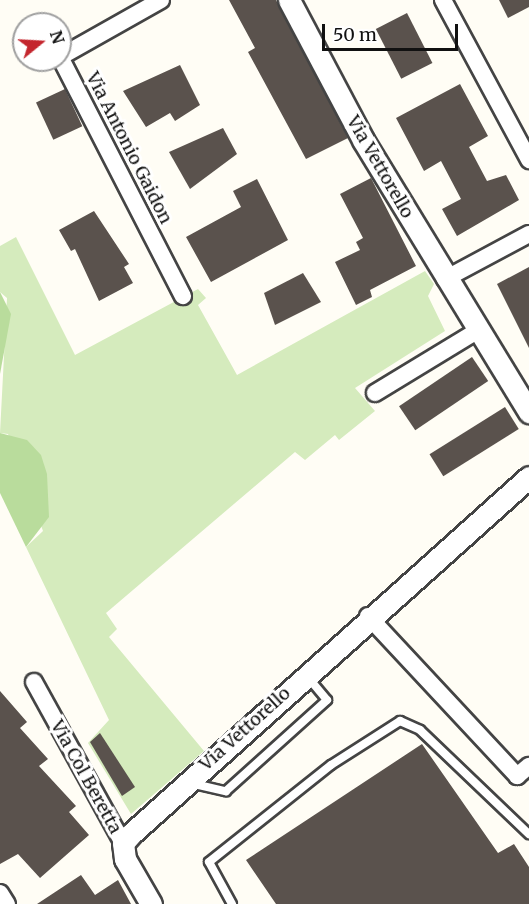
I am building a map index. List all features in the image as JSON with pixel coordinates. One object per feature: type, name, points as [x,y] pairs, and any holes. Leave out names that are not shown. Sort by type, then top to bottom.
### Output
[{"type":"street","name":"Via Antonio Gaidon","points":[[161,0],[60,57],[183,297]]},
{"type":"street","name":"Via Vettorello","points":[[289,0],[445,279],[529,412]]},
{"type":"street","points":[[443,0],[529,160]]},
{"type":"street","points":[[445,279],[529,234]]},
{"type":"street","points":[[375,393],[477,330]]},
{"type":"street","name":"Via Vettorello","points":[[123,843],[368,616],[529,477]]},
{"type":"street","points":[[368,616],[525,775]]},
{"type":"street","name":"Via Col Beretta","points":[[34,682],[123,843],[125,859],[151,904]]},
{"type":"street","points":[[0,893],[6,904]]},
{"type":"lane","points":[[187,783],[226,791],[327,700],[305,675]]},
{"type":"lane","points":[[232,904],[209,862],[331,765],[400,721],[420,730],[529,834]]},
{"type":"green space","points":[[16,237],[75,355],[198,289],[206,298],[198,305],[237,375],[425,271],[434,284],[428,296],[445,331],[355,388],[375,411],[339,440],[335,435],[305,460],[295,452],[106,613],[117,629],[109,637],[204,751],[131,814],[88,743],[109,720],[26,547],[43,531],[8,434],[0,433],[7,298],[0,292],[0,246]]},
{"type":"green space","points":[[0,292],[11,314],[0,374]]},
{"type":"green space","points":[[0,433],[27,440],[41,455],[47,474],[49,517],[26,547],[0,493]]},
{"type":"building","points":[[229,0],[276,0],[348,138],[306,159],[248,52],[255,48]]},
{"type":"building","points":[[499,0],[529,0],[529,7],[508,18]]},
{"type":"building","points":[[407,13],[432,63],[401,79],[376,29]]},
{"type":"building","points":[[180,65],[200,105],[175,121],[170,113],[146,127],[123,91]]},
{"type":"building","points":[[460,84],[488,136],[469,147],[487,181],[506,175],[519,200],[457,236],[442,209],[461,199],[441,161],[424,171],[396,118]]},
{"type":"building","points":[[65,89],[82,126],[53,140],[36,103]]},
{"type":"building","points":[[223,128],[237,154],[190,189],[169,152]]},
{"type":"building","points":[[371,178],[416,266],[370,290],[372,297],[356,305],[335,262],[360,250],[356,242],[363,238],[340,194]]},
{"type":"building","points":[[257,179],[288,240],[211,282],[186,237],[241,207],[233,191]]},
{"type":"building","points":[[94,211],[129,264],[124,267],[133,283],[99,301],[75,249],[71,251],[59,230]]},
{"type":"building","points":[[529,267],[529,348],[497,284]]},
{"type":"building","points":[[303,273],[321,302],[275,325],[264,293]]},
{"type":"building","points":[[472,357],[488,381],[415,430],[399,406]]},
{"type":"building","points":[[505,407],[519,429],[443,476],[430,454]]},
{"type":"building","points":[[0,691],[27,722],[20,728],[48,759],[39,766],[76,806],[69,812],[89,835],[40,878],[18,854],[0,864]]},
{"type":"building","points":[[100,733],[135,787],[122,796],[90,742]]},
{"type":"building","points":[[422,744],[498,853],[514,844],[529,867],[529,904],[276,904],[246,860]]},
{"type":"building","points":[[81,875],[95,895],[118,880],[131,904],[37,904]]}]
